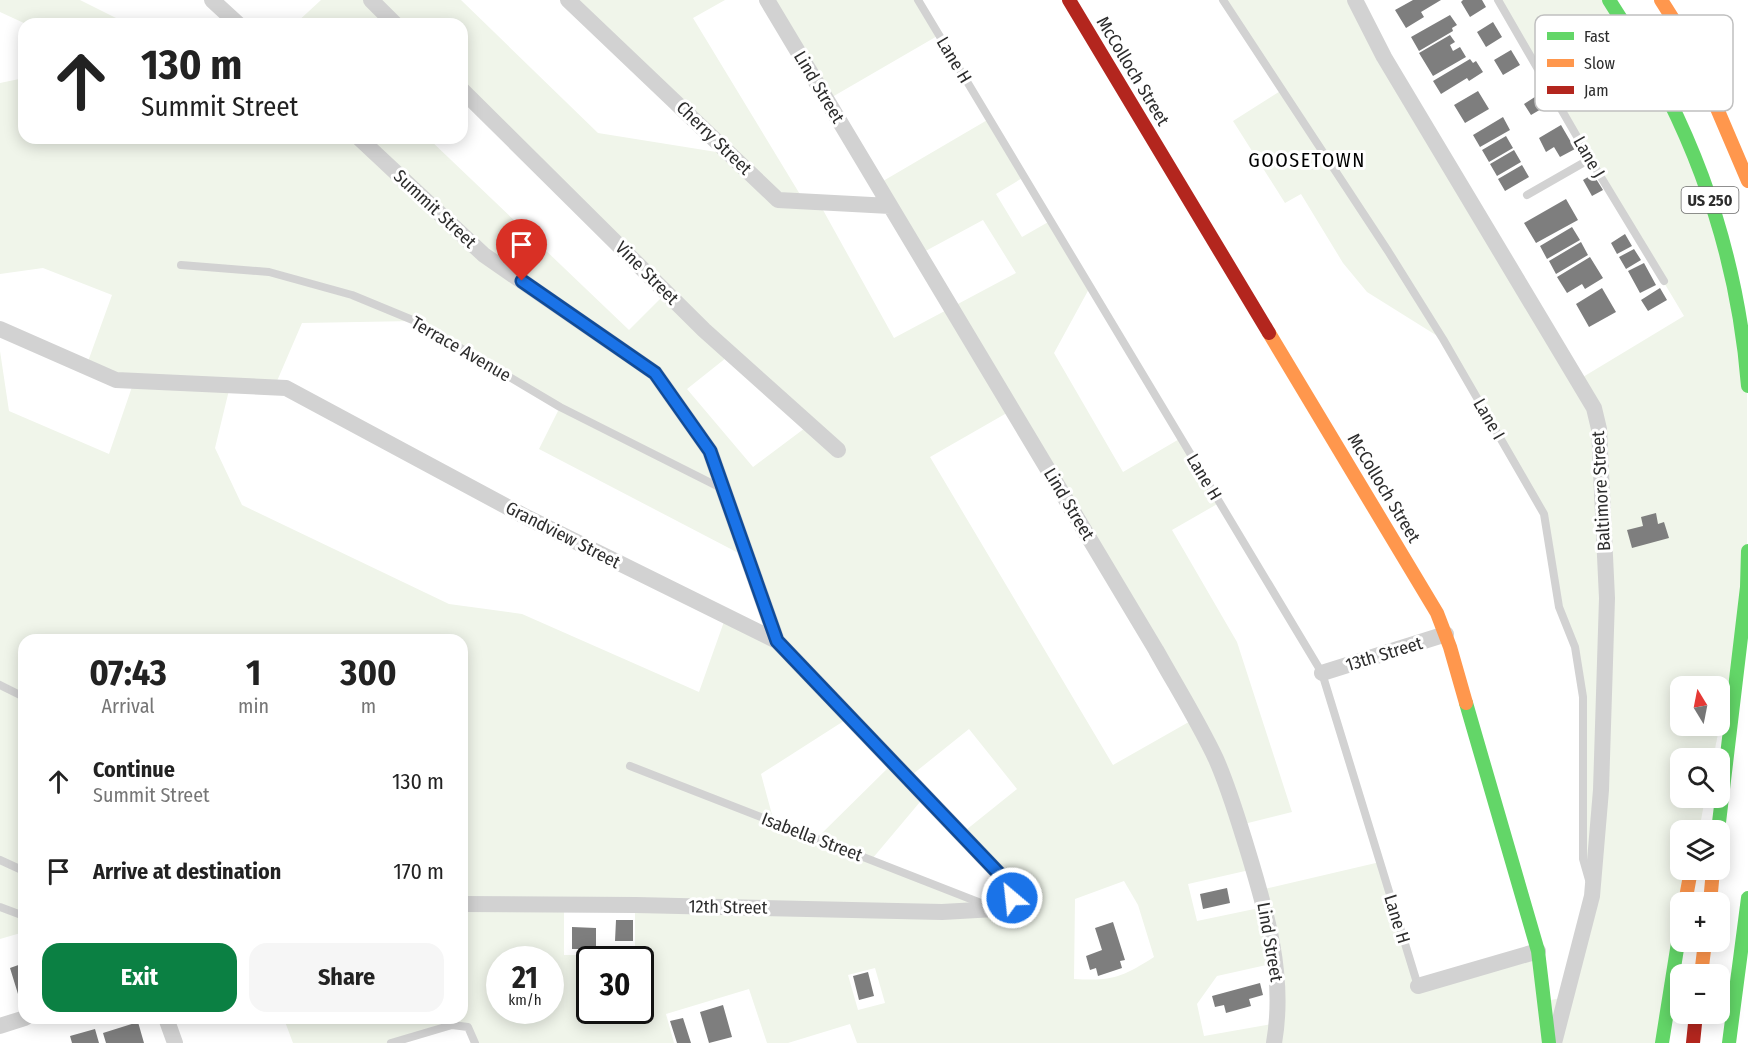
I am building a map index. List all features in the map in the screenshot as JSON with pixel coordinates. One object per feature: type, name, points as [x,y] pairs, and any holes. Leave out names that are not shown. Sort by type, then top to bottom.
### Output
[{"type":"main road","name":"McColloch Street","points":[[1069,0],[1421,585],[1446,634],[1538,951],[1549,1043]]},
{"type":"main road","name":"US 250","points":[[1604,0],[1616,15]]},
{"type":"main road","points":[[1609,0],[1618,15]]},
{"type":"main road","name":"US 250","points":[[1661,0],[1671,15]]},
{"type":"main road","name":"US 250","points":[[1673,111],[1718,223],[1737,301],[1748,386]]},
{"type":"main road","name":"US 250","points":[[1719,111],[1748,181]]},
{"type":"main road","points":[[1719,820],[1747,587],[1748,551]]},
{"type":"main road","points":[[1715,748],[1747,587]]},
{"type":"main road","points":[[1729,1043],[1748,898]]},
{"type":"main road","points":[[1662,1043],[1676,952]]},
{"type":"main road","points":[[1693,1043],[1695,1024]]},
{"type":"street","points":[[212,0],[232,18]]},
{"type":"street","points":[[371,0],[389,18]]},
{"type":"street","name":"Cherry Street","points":[[568,0],[778,200],[890,206]]},
{"type":"street","name":"Lind Street","points":[[767,0],[1156,650],[1215,758],[1240,825],[1264,907],[1276,963],[1279,1016],[1274,1043]]},
{"type":"street","name":"Baltimore Street","points":[[1354,0],[1384,57],[1575,375],[1594,408],[1597,418],[1607,598],[1601,790],[1593,896],[1554,1043]]},
{"type":"street","name":"Vine Street","points":[[468,96],[704,330],[838,450]]},
{"type":"street","name":"Summit Street","points":[[365,144],[484,255],[655,373],[710,451],[777,641]]},
{"type":"street","name":"Grandview Street","points":[[0,329],[116,380],[286,388],[526,517],[777,641],[1006,881],[1011,889],[1012,898],[1004,906],[994,909]]},
{"type":"street","name":"13th Street","points":[[1322,674],[1446,634]]},
{"type":"street","name":"12th Street","points":[[468,903],[942,912],[994,909]]},
{"type":"street","points":[[1418,986],[1538,951]]},
{"type":"street","points":[[0,1026],[18,1020]]},
{"type":"street","points":[[168,1024],[175,1043]]},
{"type":"lane","name":"Lane H","points":[[918,0],[1322,674],[1418,986]]},
{"type":"lane","name":"Lane I","points":[[1223,0],[1443,339],[1544,514],[1558,607],[1575,647],[1583,697],[1583,859],[1593,896]]},
{"type":"lane","name":"Lane J","points":[[1498,0],[1535,64]]},
{"type":"lane","name":"Lane J","points":[[1562,111],[1664,281]]},
{"type":"lane","points":[[1527,195],[1590,159]]},
{"type":"lane","name":"Terrace Avenue","points":[[181,264],[269,272],[352,295],[384,308],[415,321],[560,407],[723,489]]},
{"type":"lane","points":[[0,685],[18,694]]},
{"type":"lane","name":"Isabella Street","points":[[630,766],[994,909]]},
{"type":"lane","points":[[0,860],[18,868]]},
{"type":"lane","points":[[0,907],[18,914]]},
{"type":"lane","points":[[391,1043],[452,1025],[468,1027],[476,1043]]},
{"type":"shaded area","points":[[0,0],[80,0],[116,18],[18,18],[18,20],[0,12]]},
{"type":"shaded area","points":[[321,0],[461,0],[598,133],[729,154],[568,0],[725,0],[693,18],[804,201],[818,201],[894,338],[1016,273],[983,220],[920,254],[878,184],[989,119],[1024,177],[996,194],[1022,237],[1050,221],[1090,287],[1054,353],[1123,472],[1181,438],[1219,503],[1172,530],[1237,642],[1292,812],[1240,825],[1254,869],[1188,884],[1197,921],[1264,907],[1260,890],[1380,862],[1418,985],[1538,951],[1546,1001],[1566,997],[1592,895],[1583,859],[1583,697],[1575,647],[1559,607],[1544,514],[1439,337],[1367,292],[1343,263],[1301,194],[1285,203],[1233,121],[1282,90],[1223,0],[1355,0],[1384,57],[1578,380],[1684,316],[1562,111],[1670,111],[1688,144],[1718,223],[1737,301],[1747,375],[1747,587],[1729,676],[1670,676],[1670,736],[1718,736],[1715,748],[1670,748],[1670,808],[1703,808],[1701,820],[1670,820],[1670,880],[1689,880],[1687,892],[1670,892],[1670,952],[1676,952],[1674,964],[1670,964],[1670,986],[1662,1043],[857,1043],[850,1024],[788,1043],[767,1043],[749,989],[666,1014],[674,1043],[475,1043],[468,1027],[453,1025],[391,1043],[293,1043],[286,1024],[468,1024],[468,634],[18,634],[18,934],[0,939],[0,351],[9,411],[109,454],[134,381],[116,380],[86,367],[112,295],[43,268],[0,274],[0,83],[18,79],[18,144],[434,144],[629,330],[666,293],[468,96],[468,18],[302,18]],"holes":[[[415,321],[560,407],[539,449],[748,558],[777,640],[726,616],[699,692],[522,614],[449,604],[242,505],[215,448],[230,386],[274,388],[302,323]],[[731,354],[809,425],[753,467],[687,389]],[[1012,410],[1156,650],[1194,719],[1113,765],[930,457]],[[850,717],[893,763],[816,839],[774,822],[761,774]],[[969,729],[1017,789],[961,834],[1011,889],[1012,899],[1004,906],[994,909],[872,859],[925,796],[908,778]],[[1124,881],[1138,905],[1154,957],[1116,977],[1074,979],[1075,899]],[[1275,963],[1278,991],[1277,1023],[1204,1036],[1197,1004],[1217,976]],[[875,968],[885,1003],[858,1010],[848,975]]]},
{"type":"shaded area","points":[[767,0],[918,0],[939,35],[827,100]]},
{"type":"shaded area","points":[[1498,0],[1604,0],[1616,15],[1535,15],[1535,64]]},
{"type":"building","points":[[1413,0],[1441,0],[1421,12],[1424,17],[1406,28],[1395,10]]},
{"type":"building","points":[[1463,0],[1482,0],[1486,7],[1470,17],[1461,2]]},
{"type":"building","points":[[1450,15],[1457,25],[1452,28],[1453,31],[1419,51],[1411,37]]},
{"type":"building","points":[[1493,22],[1502,37],[1486,47],[1477,32]]},
{"type":"building","points":[[1450,35],[1455,42],[1450,45],[1453,51],[1460,47],[1466,57],[1433,76],[1419,53]]},
{"type":"building","points":[[1511,50],[1520,65],[1503,75],[1494,60]]},
{"type":"building","points":[[1470,59],[1473,63],[1476,61],[1483,72],[1469,81],[1467,78],[1441,94],[1433,81]]},
{"type":"building","points":[[1478,91],[1489,109],[1465,123],[1454,105]]},
{"type":"building","points":[[1535,97],[1535,111],[1538,111],[1531,115],[1524,104]]},
{"type":"building","points":[[1503,117],[1510,130],[1480,147],[1473,135]]},
{"type":"building","points":[[1561,125],[1575,149],[1560,157],[1554,147],[1546,152],[1539,138]]},
{"type":"building","points":[[1506,136],[1513,148],[1489,162],[1482,150]]},
{"type":"building","points":[[1514,150],[1521,162],[1497,176],[1490,164]]},
{"type":"building","points":[[1522,165],[1529,177],[1505,191],[1498,179]]},
{"type":"building","points":[[1593,174],[1603,190],[1592,196],[1583,180]]},
{"type":"building","points":[[1566,199],[1578,220],[1536,243],[1524,223]]},
{"type":"building","points":[[1572,227],[1580,240],[1547,259],[1540,246]]},
{"type":"building","points":[[1625,234],[1632,246],[1617,254],[1611,243]]},
{"type":"building","points":[[1581,242],[1588,255],[1556,274],[1549,261]]},
{"type":"building","points":[[1634,249],[1641,260],[1626,269],[1619,257]]},
{"type":"building","points":[[1590,257],[1603,278],[1585,289],[1582,284],[1567,293],[1557,277]]},
{"type":"building","points":[[1644,263],[1656,285],[1640,293],[1628,271]]},
{"type":"building","points":[[1602,288],[1616,312],[1589,327],[1576,304]]},
{"type":"building","points":[[1660,288],[1667,300],[1648,311],[1641,300]]},
{"type":"building","points":[[1656,513],[1658,524],[1664,522],[1669,538],[1632,548],[1627,530],[1643,526],[1641,517]]},
{"type":"building","points":[[1227,888],[1230,903],[1203,909],[1200,894]]},
{"type":"building","points":[[616,920],[633,920],[633,941],[615,941]]},
{"type":"building","points":[[1113,922],[1125,960],[1120,961],[1122,968],[1098,976],[1096,968],[1090,970],[1086,956],[1102,950],[1095,928]]},
{"type":"building","points":[[572,927],[596,928],[596,946],[576,946],[576,949],[572,949]]},
{"type":"building","points":[[18,965],[18,994],[10,968]]},
{"type":"building","points":[[868,972],[874,996],[859,1000],[853,976]]},
{"type":"building","points":[[1260,983],[1263,995],[1249,999],[1251,1006],[1226,1013],[1224,1005],[1215,1007],[1212,996]]},
{"type":"building","points":[[723,1005],[732,1037],[709,1043],[700,1012]]},
{"type":"building","points":[[683,1018],[691,1043],[677,1043],[670,1021]]},
{"type":"building","points":[[139,1024],[144,1043],[106,1043],[103,1033]]},
{"type":"building","points":[[95,1029],[99,1043],[72,1043],[70,1036]]},
{"type":"traffic: fast","points":[[1609,0],[1619,15]]},
{"type":"traffic: fast","points":[[1674,111],[1698,167],[1722,238],[1738,311],[1748,386]]},
{"type":"traffic: fast","points":[[1719,820],[1747,587],[1748,551]]},
{"type":"traffic: fast","points":[[1466,703],[1538,951],[1549,1043]]},
{"type":"traffic: fast","points":[[1729,1043],[1748,898]]},
{"type":"traffic: fast","points":[[1662,1043],[1676,952]]},
{"type":"traffic: slow","points":[[1661,0],[1670,15]]},
{"type":"traffic: slow","points":[[1718,111],[1748,181]]},
{"type":"traffic: slow","points":[[1269,333],[1437,613],[1450,647],[1466,703]]},
{"type":"traffic: slow","points":[[1687,892],[1689,880]]},
{"type":"traffic: slow","points":[[1711,892],[1712,880]]},
{"type":"traffic: slow","points":[[1702,964],[1704,952]]},
{"type":"traffic: jam","points":[[1069,0],[1269,333]]},
{"type":"traffic: jam","points":[[1693,1043],[1695,1024]]},
{"type":"district","name":"GOOSETOWN","points":[[1307,160]]},
{"type":"route","points":[[522,281],[655,373],[710,451],[777,641],[1006,881],[1011,889],[1012,898]]}]
